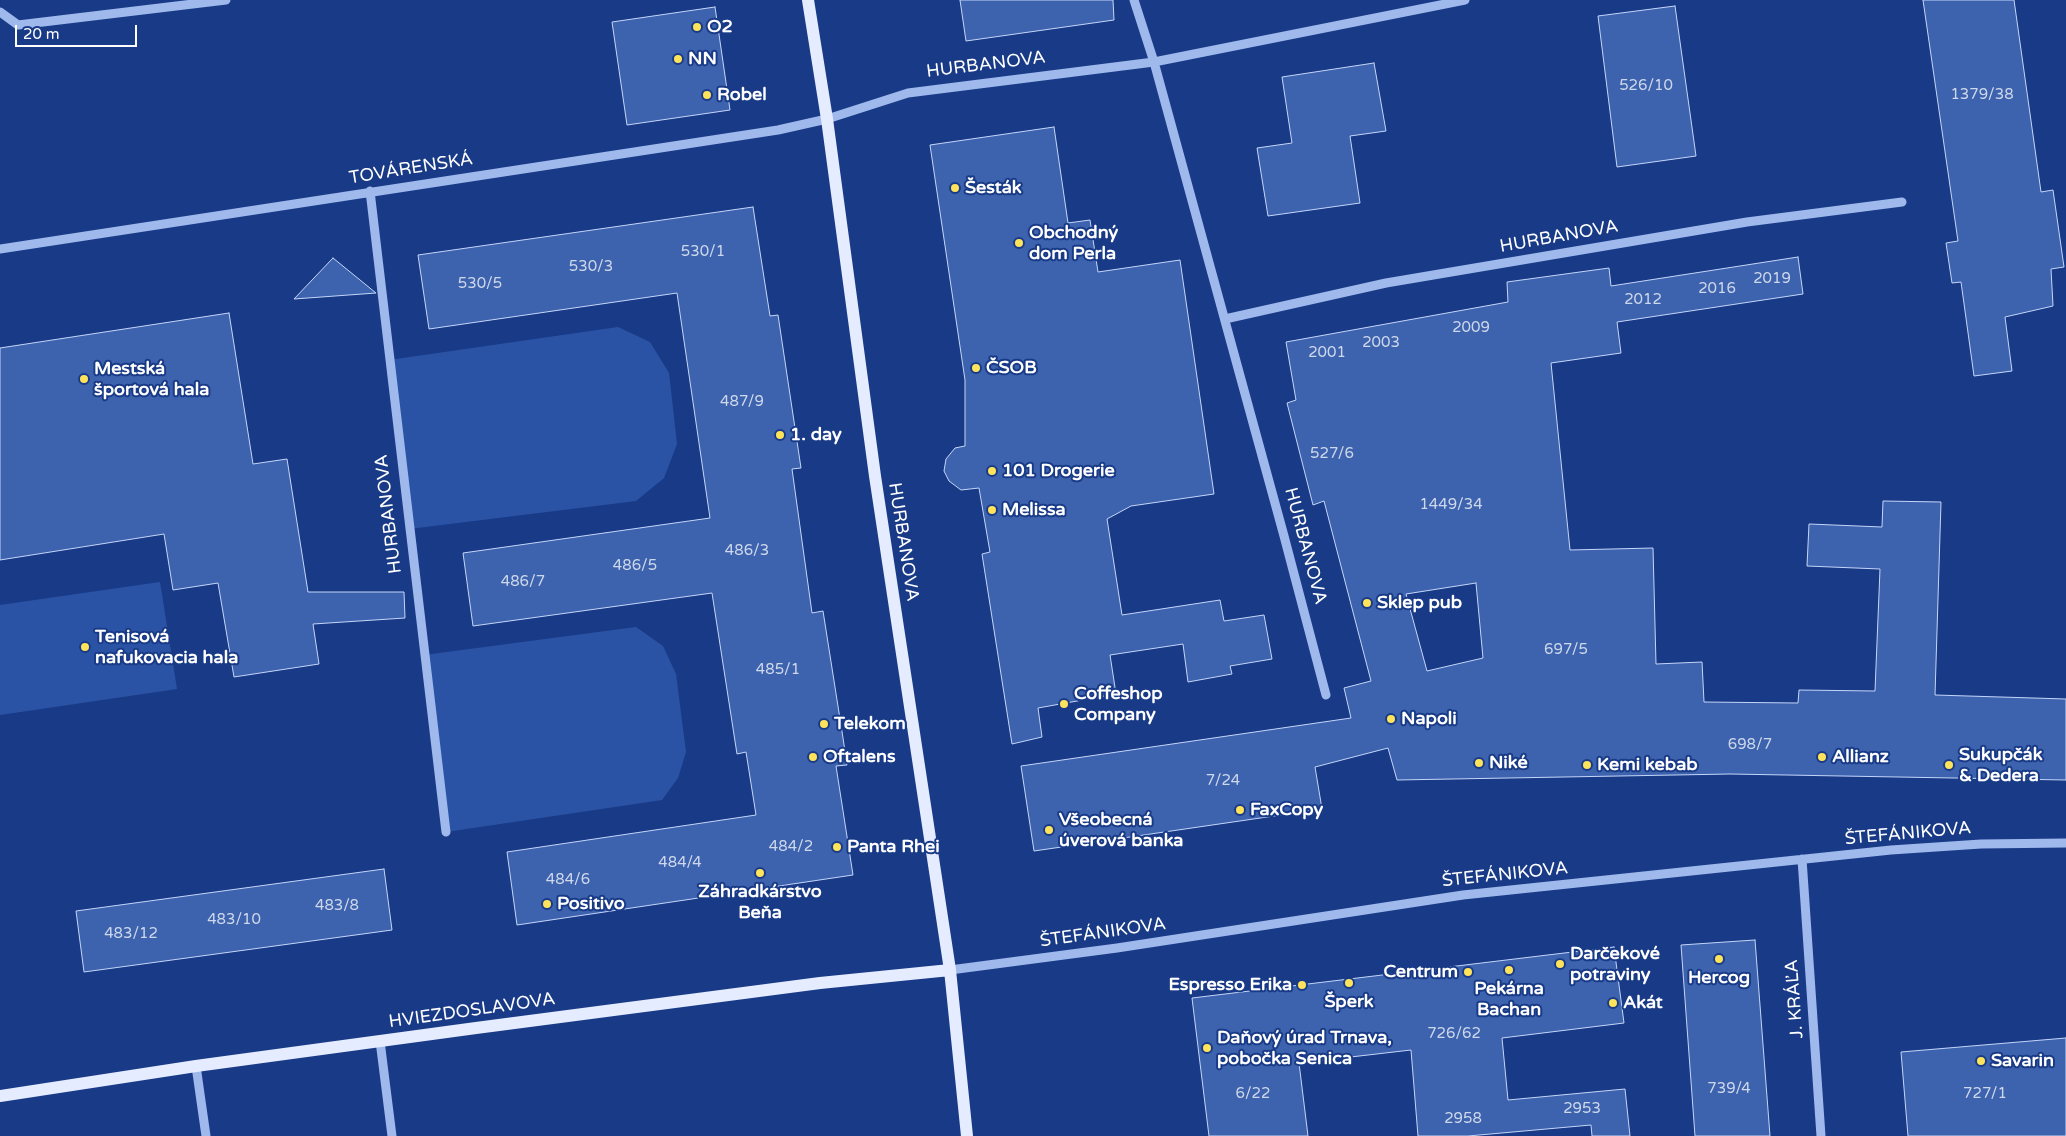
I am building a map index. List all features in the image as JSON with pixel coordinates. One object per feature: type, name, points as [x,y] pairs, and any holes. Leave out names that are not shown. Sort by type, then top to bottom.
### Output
[{"type":"main road","name":"HURBANOVA","points":[[808,0],[827,119],[875,476],[950,970],[967,1136]]},
{"type":"main road","name":"HVIEZDOSLAVOVA","points":[[0,1096],[196,1066],[380,1041],[820,983],[950,970]]},
{"type":"street","points":[[0,12],[18,26],[226,0]]},
{"type":"street","name":"HURBANOVA","points":[[1134,0],[1154,62],[1225,319],[1326,696]]},
{"type":"street","name":"HURBANOVA","points":[[827,119],[908,93],[1154,62],[1465,0]]},
{"type":"street","name":"TOVÁRENSKÁ","points":[[0,249],[778,130],[827,119]]},
{"type":"street","name":"HURBANOVA","points":[[370,191],[446,832]]},
{"type":"street","name":"HURBANOVA","points":[[1225,319],[1386,283],[1747,222],[1902,202]]},
{"type":"street","name":"ŠTEFÁNIKOVA","points":[[950,970],[1117,948],[1463,895],[1634,879],[1802,859],[1981,844],[2066,843]]},
{"type":"street","name":"J. KRÁĽA","points":[[1802,859],[1821,1136]]},
{"type":"street","points":[[380,1041],[392,1136]]},
{"type":"street","points":[[196,1066],[206,1136]]},
{"type":"shaded area","points":[[618,327],[650,342],[669,373],[677,444],[664,478],[636,501],[409,529],[389,360]]},
{"type":"shaded area","name":"Tenisová nafukovacia hala","points":[[160,582],[177,689],[0,715],[0,605]]},
{"type":"shaded area","points":[[636,627],[663,646],[676,674],[686,752],[678,778],[662,800],[446,832],[424,655]]},
{"type":"building","points":[[960,0],[1113,0],[1114,20],[966,41]]},
{"type":"building","points":[[1923,0],[2014,0],[2041,192],[2053,190],[2064,267],[2051,269],[2053,306],[2005,317],[2012,371],[1974,376],[1961,282],[1952,283],[1946,243],[1958,241]]},
{"type":"building","points":[[1675,6],[1696,156],[1617,167],[1598,16]]},
{"type":"building","points":[[715,7],[730,110],[627,125],[612,22]]},
{"type":"building","points":[[1374,63],[1386,131],[1350,136],[1360,203],[1268,216],[1257,148],[1292,143],[1282,77]]},
{"type":"building","points":[[1054,127],[1068,223],[1090,220],[1098,272],[1180,260],[1214,494],[1131,506],[1107,519],[1122,615],[1220,600],[1224,621],[1264,615],[1272,659],[1230,666],[1232,674],[1188,682],[1183,644],[1110,655],[1116,694],[1038,708],[1042,737],[1012,744],[982,554],[990,552],[979,488],[961,490],[949,481],[944,471],[946,459],[955,448],[965,446],[965,380],[930,145]]},
{"type":"building","points":[[753,207],[770,316],[778,315],[801,468],[792,469],[812,613],[823,611],[843,738],[847,765],[836,766],[853,875],[517,925],[507,852],[756,815],[746,752],[737,754],[712,593],[473,626],[463,553],[710,518],[677,293],[429,329],[418,255]]},
{"type":"building","points":[[1798,257],[1803,294],[1617,322],[1621,353],[1551,363],[1570,550],[1653,548],[1656,664],[1702,662],[1704,702],[1798,703],[1799,690],[1875,691],[1880,569],[1807,566],[1809,524],[1882,527],[1883,501],[1941,502],[1935,695],[2066,699],[2066,780],[1730,774],[1397,780],[1388,748],[1315,767],[1322,809],[1034,851],[1021,766],[1351,718],[1344,688],[1371,681],[1324,501],[1313,505],[1287,403],[1296,400],[1286,342],[1508,302],[1507,282],[1609,268],[1611,286]],"holes":[[[1476,583],[1483,658],[1427,671],[1406,594]]]},
{"type":"building","points":[[333,258],[376,293],[294,299]]},
{"type":"building","points":[[229,313],[253,464],[287,459],[308,592],[404,592],[405,618],[313,624],[319,664],[234,677],[218,583],[173,590],[164,534],[0,560],[0,348]]},
{"type":"building","points":[[384,869],[392,930],[84,972],[76,911]]},
{"type":"building","points":[[1755,940],[1770,1136],[1695,1136],[1681,945]]},
{"type":"building","points":[[1614,947],[1624,1023],[1502,1038],[1508,1100],[1625,1089],[1630,1136],[1592,1136],[1591,1125],[1468,1136],[1418,1136],[1411,1050],[1299,1063],[1308,1136],[1209,1136],[1192,998]]},
{"type":"building","points":[[2066,1038],[2066,1136],[1908,1136],[1901,1052]]},
{"type":"place","name":"O2","points":[[697,27]]},
{"type":"place","name":"NN","points":[[678,59]]},
{"type":"place","name":"Robel","points":[[707,95]]},
{"type":"place","name":"Šesták","points":[[955,188]]},
{"type":"place","name":"Obchodný dom Perla","points":[[1019,243]]},
{"type":"place","name":"ČSOB","points":[[976,368]]},
{"type":"place","name":"Mestská športová hala","points":[[84,379]]},
{"type":"place","name":"1. day","points":[[780,435]]},
{"type":"place","name":"101 Drogerie","points":[[992,471]]},
{"type":"place","name":"Melissa","points":[[992,510]]},
{"type":"place","name":"Sklep pub","points":[[1367,603]]},
{"type":"place","name":"Tenisová nafukovacia hala","points":[[85,647]]},
{"type":"place","name":"Coffeshop Company","points":[[1064,704]]},
{"type":"place","name":"Napoli","points":[[1391,719]]},
{"type":"place","name":"Telekom","points":[[824,724]]},
{"type":"place","name":"Oftalens","points":[[813,757]]},
{"type":"place","name":"Allianz","points":[[1822,757]]},
{"type":"place","name":"Niké","points":[[1479,763]]},
{"type":"place","name":"Kemi kebab","points":[[1587,765]]},
{"type":"place","name":"Sukupčák & Dedera","points":[[1949,765]]},
{"type":"place","name":"FaxCopy","points":[[1240,810]]},
{"type":"place","name":"Všeobecná úverová banka","points":[[1049,830]]},
{"type":"place","name":"Panta Rhei","points":[[837,847]]},
{"type":"place","name":"Záhradkárstvo Beňa","points":[[760,873]]},
{"type":"place","name":"Positivo","points":[[547,904]]},
{"type":"place","name":"Hercog","points":[[1719,959]]},
{"type":"place","name":"Darčekové potraviny","points":[[1560,964]]},
{"type":"place","name":"Pekárna Bachan","points":[[1509,970]]},
{"type":"place","name":"Centrum","points":[[1468,972]]},
{"type":"place","name":"Šperk","points":[[1349,983]]},
{"type":"place","name":"Espresso Erika","points":[[1302,985]]},
{"type":"place","name":"Akát","points":[[1613,1003]]},
{"type":"place","name":"Daňový úrad Trnava, pobočka Senica","points":[[1207,1048]]},
{"type":"place","name":"Savarin","points":[[1981,1061]]}]
